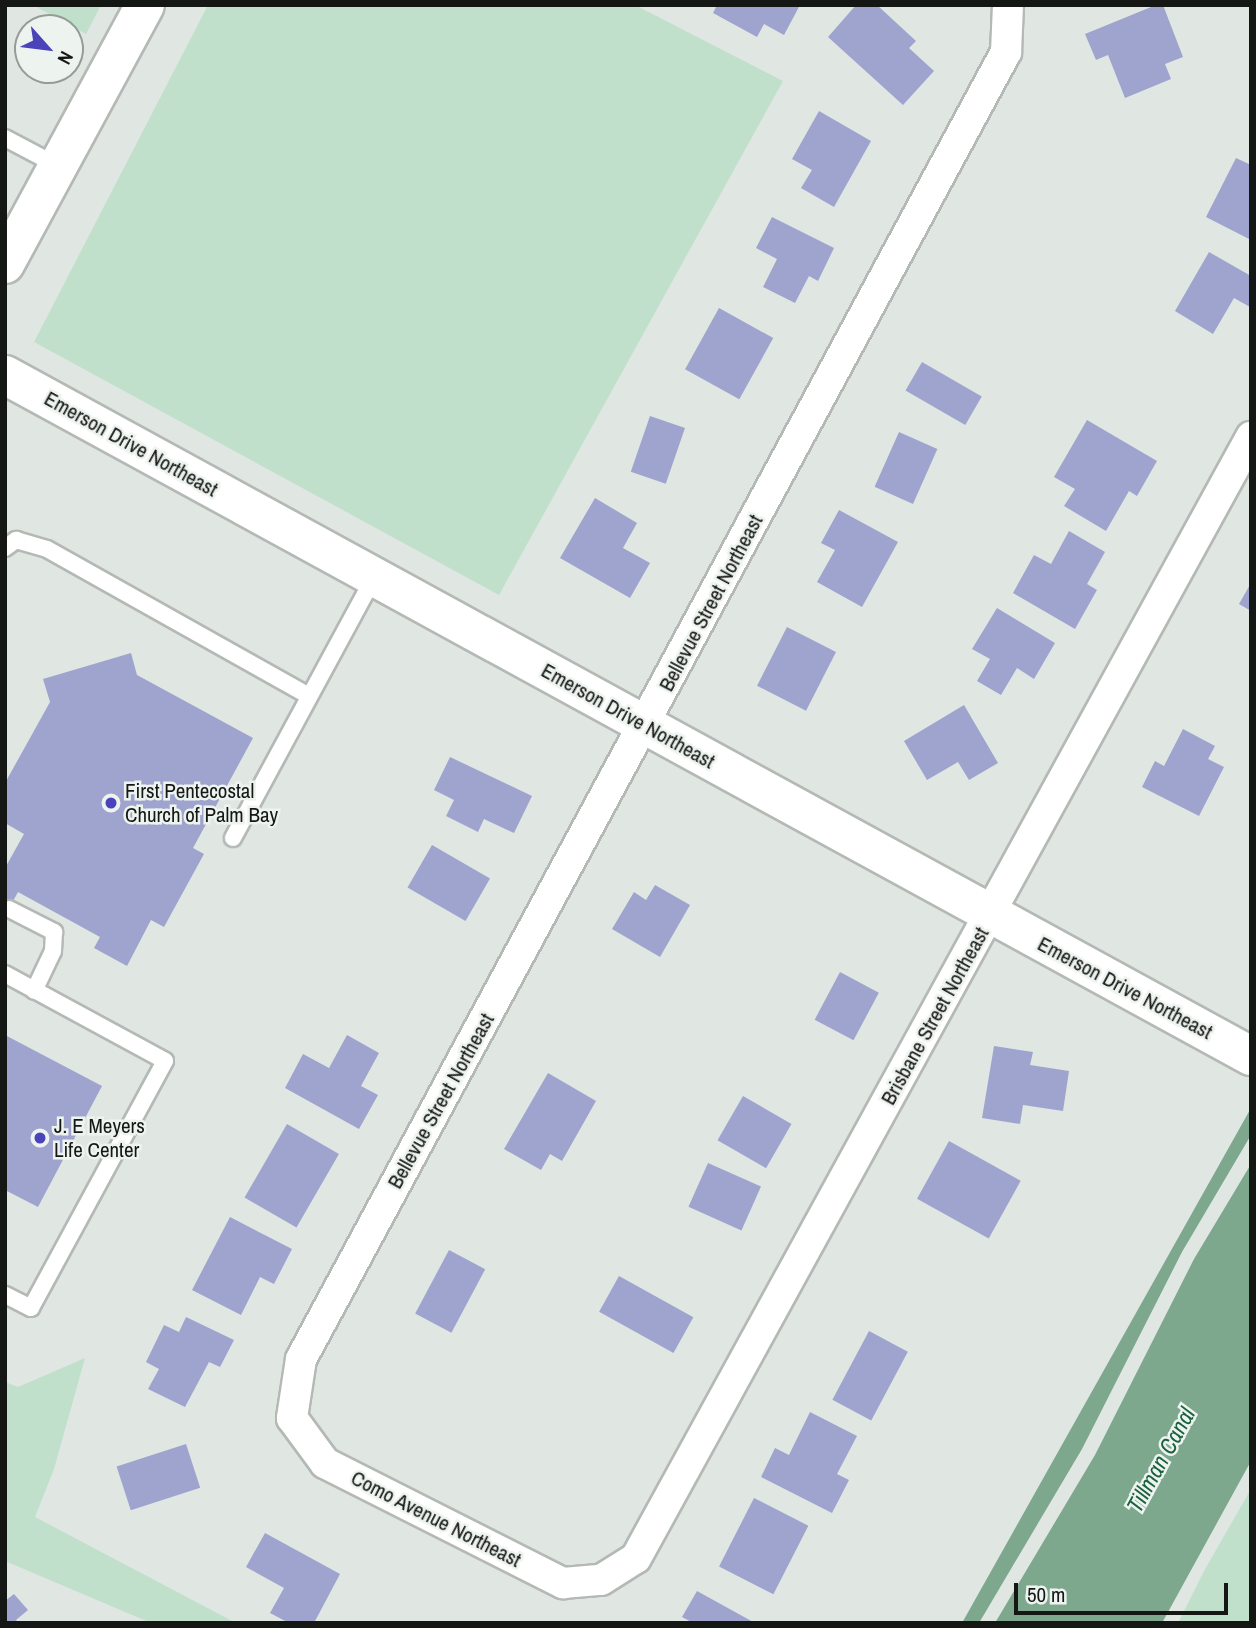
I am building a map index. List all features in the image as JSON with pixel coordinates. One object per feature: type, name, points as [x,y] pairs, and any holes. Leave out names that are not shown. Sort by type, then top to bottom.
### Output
[{"type":"street","points":[[5,264],[145,5]]},
{"type":"street","name":"Bellevue Street Northeast","points":[[292,1418],[301,1359],[646,726],[1006,52],[1009,7]]},
{"type":"street","name":"Emerson Drive Northeast","points":[[5,375],[990,917],[1236,1048]]},
{"type":"street","name":"Brisbane Street Northeast","points":[[601,1580],[636,1558],[1251,437]]},
{"type":"street","name":"Como Avenue Northeast","points":[[292,1418],[325,1463],[563,1583],[601,1580]]},
{"type":"lane","points":[[5,138],[58,166]]},
{"type":"lane","points":[[5,548],[16,540],[47,549],[309,696]]},
{"type":"lane","points":[[233,838],[373,577]]},
{"type":"lane","points":[[9,909],[54,932],[53,951],[34,991]]},
{"type":"lane","points":[[5,1295],[31,1308],[165,1061],[8,979]]},
{"type":"shaded area","points":[[33,5],[101,5],[86,34],[84,14],[49,14]]},
{"type":"shaded area","points":[[208,5],[635,5],[783,81],[499,595],[34,342]]},
{"type":"shaded area","points":[[85,1358],[54,1469],[35,1517],[236,1623],[151,1623],[5,1561],[5,1382],[18,1387]]},
{"type":"shaded area","points":[[1251,1489],[1251,1623],[1178,1623],[1204,1571]]},
{"type":"water","points":[[1251,1108],[1251,1135],[1182,1252],[1082,1449],[979,1623],[962,1623]]},
{"type":"water","name":"Tillman Canal","points":[[1251,1164],[1251,1461],[1162,1623],[995,1623],[1095,1455],[1194,1259]]},
{"type":"building","points":[[717,5],[800,5],[784,35],[764,24],[757,37],[713,13]]},
{"type":"building","points":[[856,5],[877,5],[916,41],[909,48],[934,71],[903,105],[828,37]]},
{"type":"building","points":[[1156,5],[1163,5],[1183,57],[1165,64],[1171,79],[1125,98],[1108,55],[1096,60],[1085,34]]},
{"type":"building","points":[[819,111],[871,141],[834,207],[801,188],[812,170],[792,159]]},
{"type":"building","points":[[1236,158],[1251,165],[1251,240],[1206,217]]},
{"type":"building","points":[[772,217],[834,248],[818,281],[809,276],[795,303],[763,287],[777,259],[756,248]]},
{"type":"building","points":[[1209,252],[1251,276],[1250,307],[1234,298],[1213,334],[1175,311]]},
{"type":"building","points":[[719,308],[773,338],[739,399],[685,369]]},
{"type":"building","points":[[922,362],[982,396],[965,425],[906,391]]},
{"type":"building","points":[[650,416],[685,428],[666,484],[631,472]]},
{"type":"building","points":[[1087,420],[1157,461],[1137,496],[1129,491],[1106,531],[1064,506],[1075,489],[1054,477]]},
{"type":"building","points":[[899,432],[937,449],[913,504],[875,487]]},
{"type":"building","points":[[595,498],[637,523],[623,548],[650,563],[630,598],[560,558]]},
{"type":"building","points":[[839,510],[898,542],[862,607],[817,582],[835,550],[821,543]]},
{"type":"building","points":[[1069,531],[1105,552],[1087,584],[1097,590],[1075,629],[1013,593],[1034,555],[1051,564]]},
{"type":"building","points":[[1251,583],[1251,611],[1239,604]]},
{"type":"building","points":[[997,608],[1055,643],[1034,679],[1017,668],[1001,695],[977,681],[990,659],[972,649]]},
{"type":"building","points":[[787,627],[836,652],[806,711],[757,686]]},
{"type":"building","name":"First Pentecostal Church of Palm Bay","points":[[131,653],[137,675],[253,738],[193,848],[204,854],[164,927],[151,920],[127,966],[94,948],[100,937],[18,892],[5,916],[5,868],[24,834],[5,823],[5,783],[50,702],[43,679]]},
{"type":"building","points":[[964,705],[998,763],[969,780],[958,762],[927,780],[904,741]]},
{"type":"building","points":[[1183,729],[1215,746],[1208,759],[1224,767],[1199,816],[1142,787],[1155,761],[1164,766]]},
{"type":"building","points":[[450,757],[532,796],[514,833],[484,819],[478,832],[446,816],[454,800],[434,790]]},
{"type":"building","points":[[432,845],[490,878],[466,921],[408,887]]},
{"type":"building","points":[[655,885],[690,905],[660,957],[612,929],[634,892],[646,900]]},
{"type":"building","points":[[840,972],[879,993],[853,1040],[815,1020]]},
{"type":"building","name":"J. E Meyers Life Center","points":[[5,1035],[102,1086],[38,1207],[5,1190]]},
{"type":"building","points":[[347,1035],[379,1053],[361,1086],[378,1095],[359,1129],[285,1088],[303,1054],[329,1068]]},
{"type":"building","points":[[994,1046],[1033,1052],[1030,1065],[1069,1071],[1063,1111],[1023,1105],[1020,1124],[982,1118]]},
{"type":"building","points":[[548,1073],[596,1101],[562,1161],[550,1154],[541,1170],[504,1149]]},
{"type":"building","points":[[743,1096],[791,1124],[766,1168],[718,1140]]},
{"type":"building","points":[[287,1124],[339,1154],[296,1228],[244,1198]]},
{"type":"building","points":[[949,1141],[1021,1181],[989,1238],[917,1199]]},
{"type":"building","points":[[708,1163],[761,1187],[741,1230],[688,1207]]},
{"type":"building","points":[[230,1217],[292,1249],[274,1284],[260,1277],[241,1315],[192,1290]]},
{"type":"building","points":[[449,1250],[485,1269],[451,1333],[415,1314]]},
{"type":"building","points":[[619,1276],[693,1317],[673,1353],[599,1312]]},
{"type":"building","points":[[186,1317],[234,1340],[220,1367],[209,1362],[185,1407],[148,1389],[159,1369],[146,1362],[164,1325],[179,1332]]},
{"type":"building","points":[[869,1331],[908,1352],[871,1421],[832,1400]]},
{"type":"building","points":[[810,1412],[857,1436],[837,1474],[849,1480],[832,1513],[761,1477],[775,1448],[789,1455]]},
{"type":"building","points":[[186,1444],[200,1488],[131,1510],[117,1467]]},
{"type":"building","points":[[754,1498],[808,1526],[773,1594],[719,1567]]},
{"type":"building","points":[[265,1533],[340,1574],[314,1623],[289,1623],[270,1613],[284,1588],[246,1567]]},
{"type":"building","points":[[697,1591],[755,1623],[693,1623],[682,1617]]},
{"type":"building","points":[[14,1594],[28,1610],[16,1620],[19,1623],[5,1623],[5,1601]]},
{"type":"place","name":"First Pentecostal Church of Palm Bay","points":[[111,803]]},
{"type":"place","name":"J. E Meyers Life Center","points":[[40,1138]]}]
